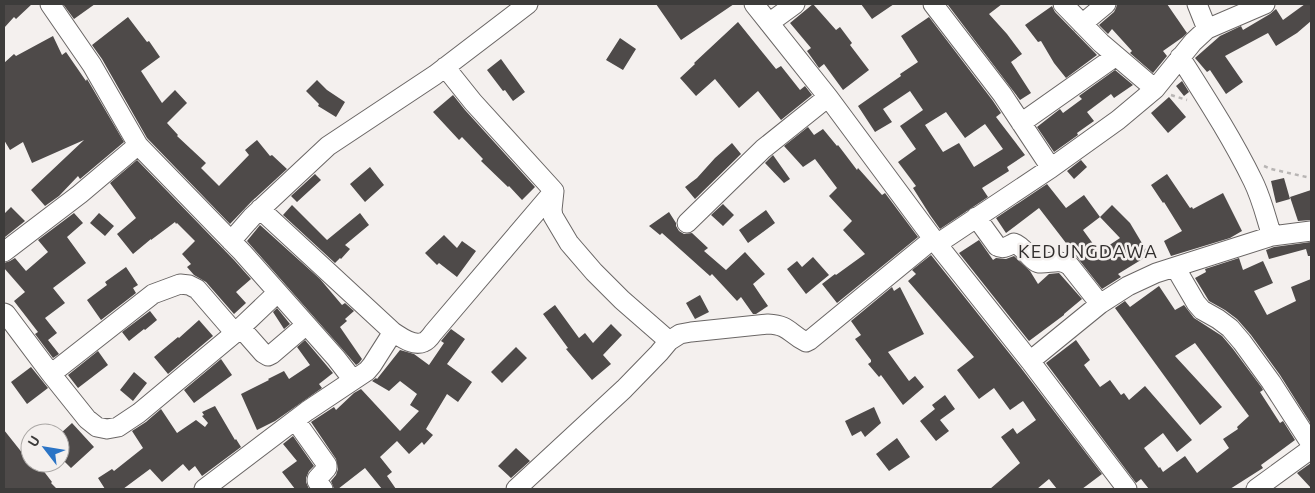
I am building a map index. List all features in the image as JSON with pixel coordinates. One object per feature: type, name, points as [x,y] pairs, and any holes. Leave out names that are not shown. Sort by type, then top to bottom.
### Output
[{"type":"street","points":[[50,4],[92,65],[138,145],[231,241],[336,358],[353,380]]},
{"type":"street","points":[[231,241],[260,209],[328,146],[445,67],[528,4]]},
{"type":"street","points":[[754,4],[828,96],[935,242],[1030,361],[1127,489]]},
{"type":"street","points":[[769,23],[794,4]]},
{"type":"street","points":[[933,4],[1002,94],[1051,168]]},
{"type":"street","points":[[1064,4],[1101,43],[1155,89]]},
{"type":"street","points":[[1082,24],[1106,4]]},
{"type":"street","points":[[1197,4],[1207,29]]},
{"type":"street","points":[[516,489],[624,390],[669,341],[680,334],[691,332],[768,324],[784,327],[806,342],[810,340],[935,242],[1051,168],[1118,120],[1155,89],[1193,42],[1207,29],[1265,4]]},
{"type":"street","points":[[1021,123],[1116,56]]},
{"type":"street","points":[[1180,57],[1223,124],[1254,182],[1272,236]]},
{"type":"street","points":[[445,67],[473,102],[554,192],[553,216],[569,243],[622,300],[669,341]]},
{"type":"street","points":[[687,224],[762,149],[828,96]]},
{"type":"street","points":[[4,252],[80,194],[138,145]]},
{"type":"street","points":[[260,209],[392,332],[414,343],[424,342],[433,333],[554,192]]},
{"type":"street","points":[[976,217],[999,248],[1002,249],[1014,243],[1021,247],[1035,262],[1060,261],[1066,263],[1100,304]]},
{"type":"street","points":[[1030,361],[1100,304],[1128,286],[1156,273],[1272,236],[1311,230]]},
{"type":"street","points":[[1176,268],[1202,310],[1230,328],[1242,342],[1271,382],[1311,444]]},
{"type":"street","points":[[51,374],[153,294],[180,284],[189,285],[197,289],[238,331],[262,353],[268,356],[306,325]]},
{"type":"street","points":[[4,313],[87,419],[98,427],[107,429],[118,427],[139,413],[238,331],[278,293]]},
{"type":"street","points":[[204,489],[295,420],[367,371],[392,332]]},
{"type":"street","points":[[295,420],[327,464],[327,468],[317,478],[323,489]]},
{"type":"street","points":[[1256,489],[1311,449]]},
{"type":"building","points":[[4,4],[32,4],[16,19],[14,17],[4,28]]},
{"type":"building","points":[[63,4],[95,4],[74,19]]},
{"type":"building","points":[[656,4],[734,4],[681,40]]},
{"type":"building","points":[[813,4],[836,30],[840,27],[852,43],[850,45],[869,70],[843,90],[824,64],[819,68],[807,51],[811,48],[790,23]]},
{"type":"building","points":[[861,4],[894,4],[872,19]]},
{"type":"building","points":[[949,4],[1002,4],[989,14],[1022,54],[1011,62],[1031,93],[1020,100]]},
{"type":"building","points":[[1117,4],[1167,4],[1187,33],[1163,51],[1167,56],[1153,73],[1130,53],[1132,51],[1112,29],[1108,34],[1099,25],[1114,12]]},
{"type":"building","points":[[1305,4],[1311,4],[1311,21],[1297,33],[1276,46],[1268,33],[1225,56],[1243,82],[1226,94],[1210,70],[1207,72],[1195,58],[1220,36],[1241,26],[1243,30],[1276,9],[1283,20]]},
{"type":"building","points":[[1052,6],[1055,12],[1097,55],[1066,78],[1054,63],[1041,41],[1038,42],[1025,25]]},
{"type":"building","points":[[128,17],[160,57],[141,71],[162,103],[175,90],[187,103],[167,123],[177,136],[206,163],[201,168],[219,186],[249,155],[245,150],[257,140],[270,156],[272,155],[287,169],[230,224],[147,138],[92,45]]},
{"type":"building","points":[[929,17],[993,101],[1001,113],[996,117],[1025,155],[1007,167],[1009,171],[982,188],[988,197],[940,229],[913,188],[916,186],[898,162],[916,149],[900,126],[923,110],[910,91],[883,109],[892,122],[875,132],[858,106],[918,62],[901,36]],"holes":[[[946,112],[965,138],[985,124],[1003,149],[974,167],[959,143],[943,152],[925,125]]]},
{"type":"building","points":[[738,22],[776,69],[781,66],[800,90],[805,86],[812,95],[781,120],[758,91],[739,108],[715,79],[696,96],[680,78]]},
{"type":"building","points":[[53,36],[62,55],[66,52],[86,81],[87,79],[124,142],[80,179],[78,176],[59,196],[45,206],[31,190],[84,140],[32,163],[23,142],[10,150],[4,140],[4,63],[14,54],[16,56]]},
{"type":"building","points":[[620,38],[636,49],[623,70],[606,60]]},
{"type":"building","points":[[501,59],[525,92],[513,101],[487,70]]},
{"type":"building","points":[[1115,70],[1133,85],[1114,98],[1111,94],[1087,112],[1094,121],[1054,152],[1037,127],[1060,109],[1063,113],[1082,99],[1079,96]]},
{"type":"building","points":[[317,80],[327,90],[345,102],[336,117],[318,106],[319,104],[306,91]]},
{"type":"building","points":[[1182,81],[1189,92],[1184,96],[1176,86]]},
{"type":"building","points":[[453,95],[535,187],[522,200],[481,161],[483,159],[462,137],[459,140],[433,112]]},
{"type":"building","points":[[1169,97],[1186,117],[1168,133],[1151,113]]},
{"type":"building","points":[[808,127],[814,135],[823,129],[857,170],[858,168],[882,195],[885,193],[918,237],[837,303],[822,284],[865,254],[843,230],[852,221],[829,196],[837,188],[815,159],[803,167],[784,146]]},
{"type":"building","points":[[732,143],[741,154],[695,199],[685,187],[697,178]]},
{"type":"building","points":[[773,155],[790,179],[784,183],[765,163]]},
{"type":"building","points":[[137,160],[251,279],[236,292],[246,303],[234,314],[206,282],[194,275],[187,267],[191,264],[182,254],[195,241],[177,223],[175,222],[133,254],[117,234],[136,218],[110,183]]},
{"type":"building","points":[[1081,160],[1087,167],[1074,179],[1067,171]]},
{"type":"building","points":[[370,167],[384,185],[365,202],[350,184]]},
{"type":"building","points":[[315,174],[321,180],[297,202],[291,196]]},
{"type":"building","points":[[1167,174],[1190,208],[1192,207],[1193,209],[1223,193],[1242,231],[1230,238],[1171,256],[1164,241],[1182,231],[1151,185]]},
{"type":"building","points":[[1284,178],[1290,199],[1276,203],[1271,181]]},
{"type":"building","points":[[1047,184],[1066,208],[1084,195],[1100,217],[1112,205],[1130,223],[1149,255],[1118,274],[1121,277],[1102,289],[1039,208],[1006,233],[996,218]],"holes":[[[1100,217],[1120,238],[1099,252],[1083,230]]]},
{"type":"building","points":[[1311,190],[1311,220],[1298,221],[1290,197]]},
{"type":"building","points":[[723,204],[734,215],[723,226],[711,215]]},
{"type":"building","points":[[292,205],[327,240],[360,213],[369,225],[345,245],[350,249],[335,263],[283,215]]},
{"type":"building","points":[[11,207],[25,221],[5,237],[4,214]]},
{"type":"building","points":[[766,210],[775,223],[748,243],[739,230]]},
{"type":"building","points":[[669,212],[679,231],[684,234],[692,233],[708,248],[704,251],[726,270],[745,252],[765,274],[753,284],[768,306],[753,314],[741,297],[737,301],[712,274],[710,276],[662,233],[660,235],[649,226]]},
{"type":"building","points":[[74,213],[83,223],[67,237],[86,263],[53,288],[65,303],[45,318],[57,333],[48,340],[59,354],[53,358],[35,334],[38,332],[14,301],[25,292],[4,268],[4,263],[15,258],[26,271],[48,252],[38,240]]},
{"type":"building","points":[[99,213],[114,226],[105,236],[90,223]]},
{"type":"building","points":[[260,225],[320,279],[342,305],[345,303],[354,311],[345,319],[347,321],[340,327],[362,359],[359,363],[356,365],[247,241]]},
{"type":"building","points":[[444,235],[457,248],[462,241],[476,251],[457,277],[439,263],[437,265],[425,253]]},
{"type":"building","points":[[979,240],[993,260],[1014,256],[1030,271],[1038,284],[1049,274],[1059,273],[1082,299],[1029,341],[959,253]]},
{"type":"building","points":[[1311,242],[1311,256],[1308,256],[1306,249],[1269,259],[1266,250],[1274,247]]},
{"type":"building","points":[[931,255],[1102,474],[1082,489],[1057,489],[1049,479],[1037,489],[990,489],[1020,463],[1001,437],[1013,428],[1017,434],[1036,420],[1023,401],[1010,410],[994,388],[979,399],[957,370],[974,357],[908,281],[916,274],[912,270]]},
{"type":"building","points":[[813,257],[829,275],[806,294],[787,269],[797,261],[802,267]]},
{"type":"building","points":[[1239,258],[1243,270],[1263,261],[1273,283],[1254,291],[1267,315],[1296,301],[1291,287],[1311,279],[1311,424],[1280,375],[1251,335],[1237,319],[1209,301],[1195,278],[1206,272],[1205,269]]},
{"type":"building","points":[[126,267],[138,285],[133,288],[136,293],[101,320],[87,300],[107,285],[105,282]]},
{"type":"building","points":[[1159,286],[1175,310],[1184,305],[1194,318],[1222,336],[1262,388],[1263,390],[1260,392],[1280,423],[1283,421],[1295,440],[1261,465],[1263,468],[1230,489],[1149,489],[1141,479],[1136,483],[1046,363],[1076,340],[1090,360],[1084,365],[1100,387],[1110,380],[1121,395],[1124,393],[1129,400],[1145,386],[1192,440],[1177,452],[1163,433],[1144,448],[1163,472],[1185,456],[1197,473],[1229,448],[1223,439],[1238,429],[1237,427],[1249,416],[1195,343],[1175,356],[1222,407],[1200,425],[1115,308],[1125,301],[1130,307]]},
{"type":"building","points":[[892,287],[894,291],[900,287],[924,334],[888,352],[909,381],[915,376],[924,387],[903,405],[881,375],[879,377],[868,364],[871,360],[855,339],[861,335],[851,321]]},
{"type":"building","points":[[700,295],[709,312],[695,319],[686,303]]},
{"type":"building","points":[[555,305],[579,338],[585,333],[593,343],[611,324],[622,335],[603,355],[611,364],[592,380],[566,349],[568,348],[543,314]]},
{"type":"building","points":[[277,308],[290,324],[284,329],[273,312]]},
{"type":"building","points":[[150,311],[157,320],[129,341],[122,332]]},
{"type":"building","points":[[199,320],[213,336],[168,374],[154,357]]},
{"type":"building","points":[[451,329],[465,339],[447,364],[472,382],[458,402],[447,394],[426,429],[433,435],[424,445],[422,442],[409,454],[397,441],[380,457],[392,472],[387,476],[396,489],[382,489],[365,468],[338,489],[334,489],[331,481],[338,469],[336,459],[311,422],[334,407],[336,410],[361,389],[400,431],[419,411],[410,405],[417,394],[400,381],[389,391],[372,381],[377,379],[400,350],[414,354],[429,365],[444,343],[441,341]]},
{"type":"building","points":[[305,340],[333,373],[319,384],[322,388],[275,421],[257,430],[241,394],[284,371],[289,379],[310,365],[297,347]]},
{"type":"building","points":[[516,347],[527,358],[502,383],[491,372]]},
{"type":"building","points":[[98,351],[108,365],[78,388],[68,375]]},
{"type":"building","points":[[221,359],[232,375],[194,403],[184,390]]},
{"type":"building","points":[[31,367],[48,388],[27,404],[11,382]]},
{"type":"building","points":[[134,372],[147,383],[133,401],[120,390]]},
{"type":"building","points":[[945,395],[955,409],[940,420],[949,431],[936,441],[920,421],[935,409],[932,405]]},
{"type":"building","points":[[215,406],[241,447],[202,476],[195,466],[189,471],[183,464],[162,482],[150,469],[123,489],[105,489],[98,478],[112,469],[114,471],[143,448],[132,431],[161,409],[177,433],[196,420],[205,427],[208,423],[202,416],[204,415],[202,412]]},
{"type":"building","points":[[874,407],[881,423],[865,437],[861,431],[852,436],[845,421]]},
{"type":"building","points":[[72,423],[94,447],[71,468],[70,467],[70,425]]},
{"type":"building","points":[[4,430],[20,450],[20,473],[45,473],[57,489],[4,489]]},
{"type":"building","points":[[293,436],[314,466],[306,478],[309,489],[295,489],[282,472],[297,461],[283,444]]},
{"type":"building","points":[[897,438],[910,457],[889,471],[876,454]]},
{"type":"building","points":[[516,448],[530,461],[511,478],[498,466]]},
{"type":"building","points":[[1311,463],[1311,488],[1297,473]]},
{"type":"district","name":"KEDUNGDAWA","points":[[1088,251]]}]
